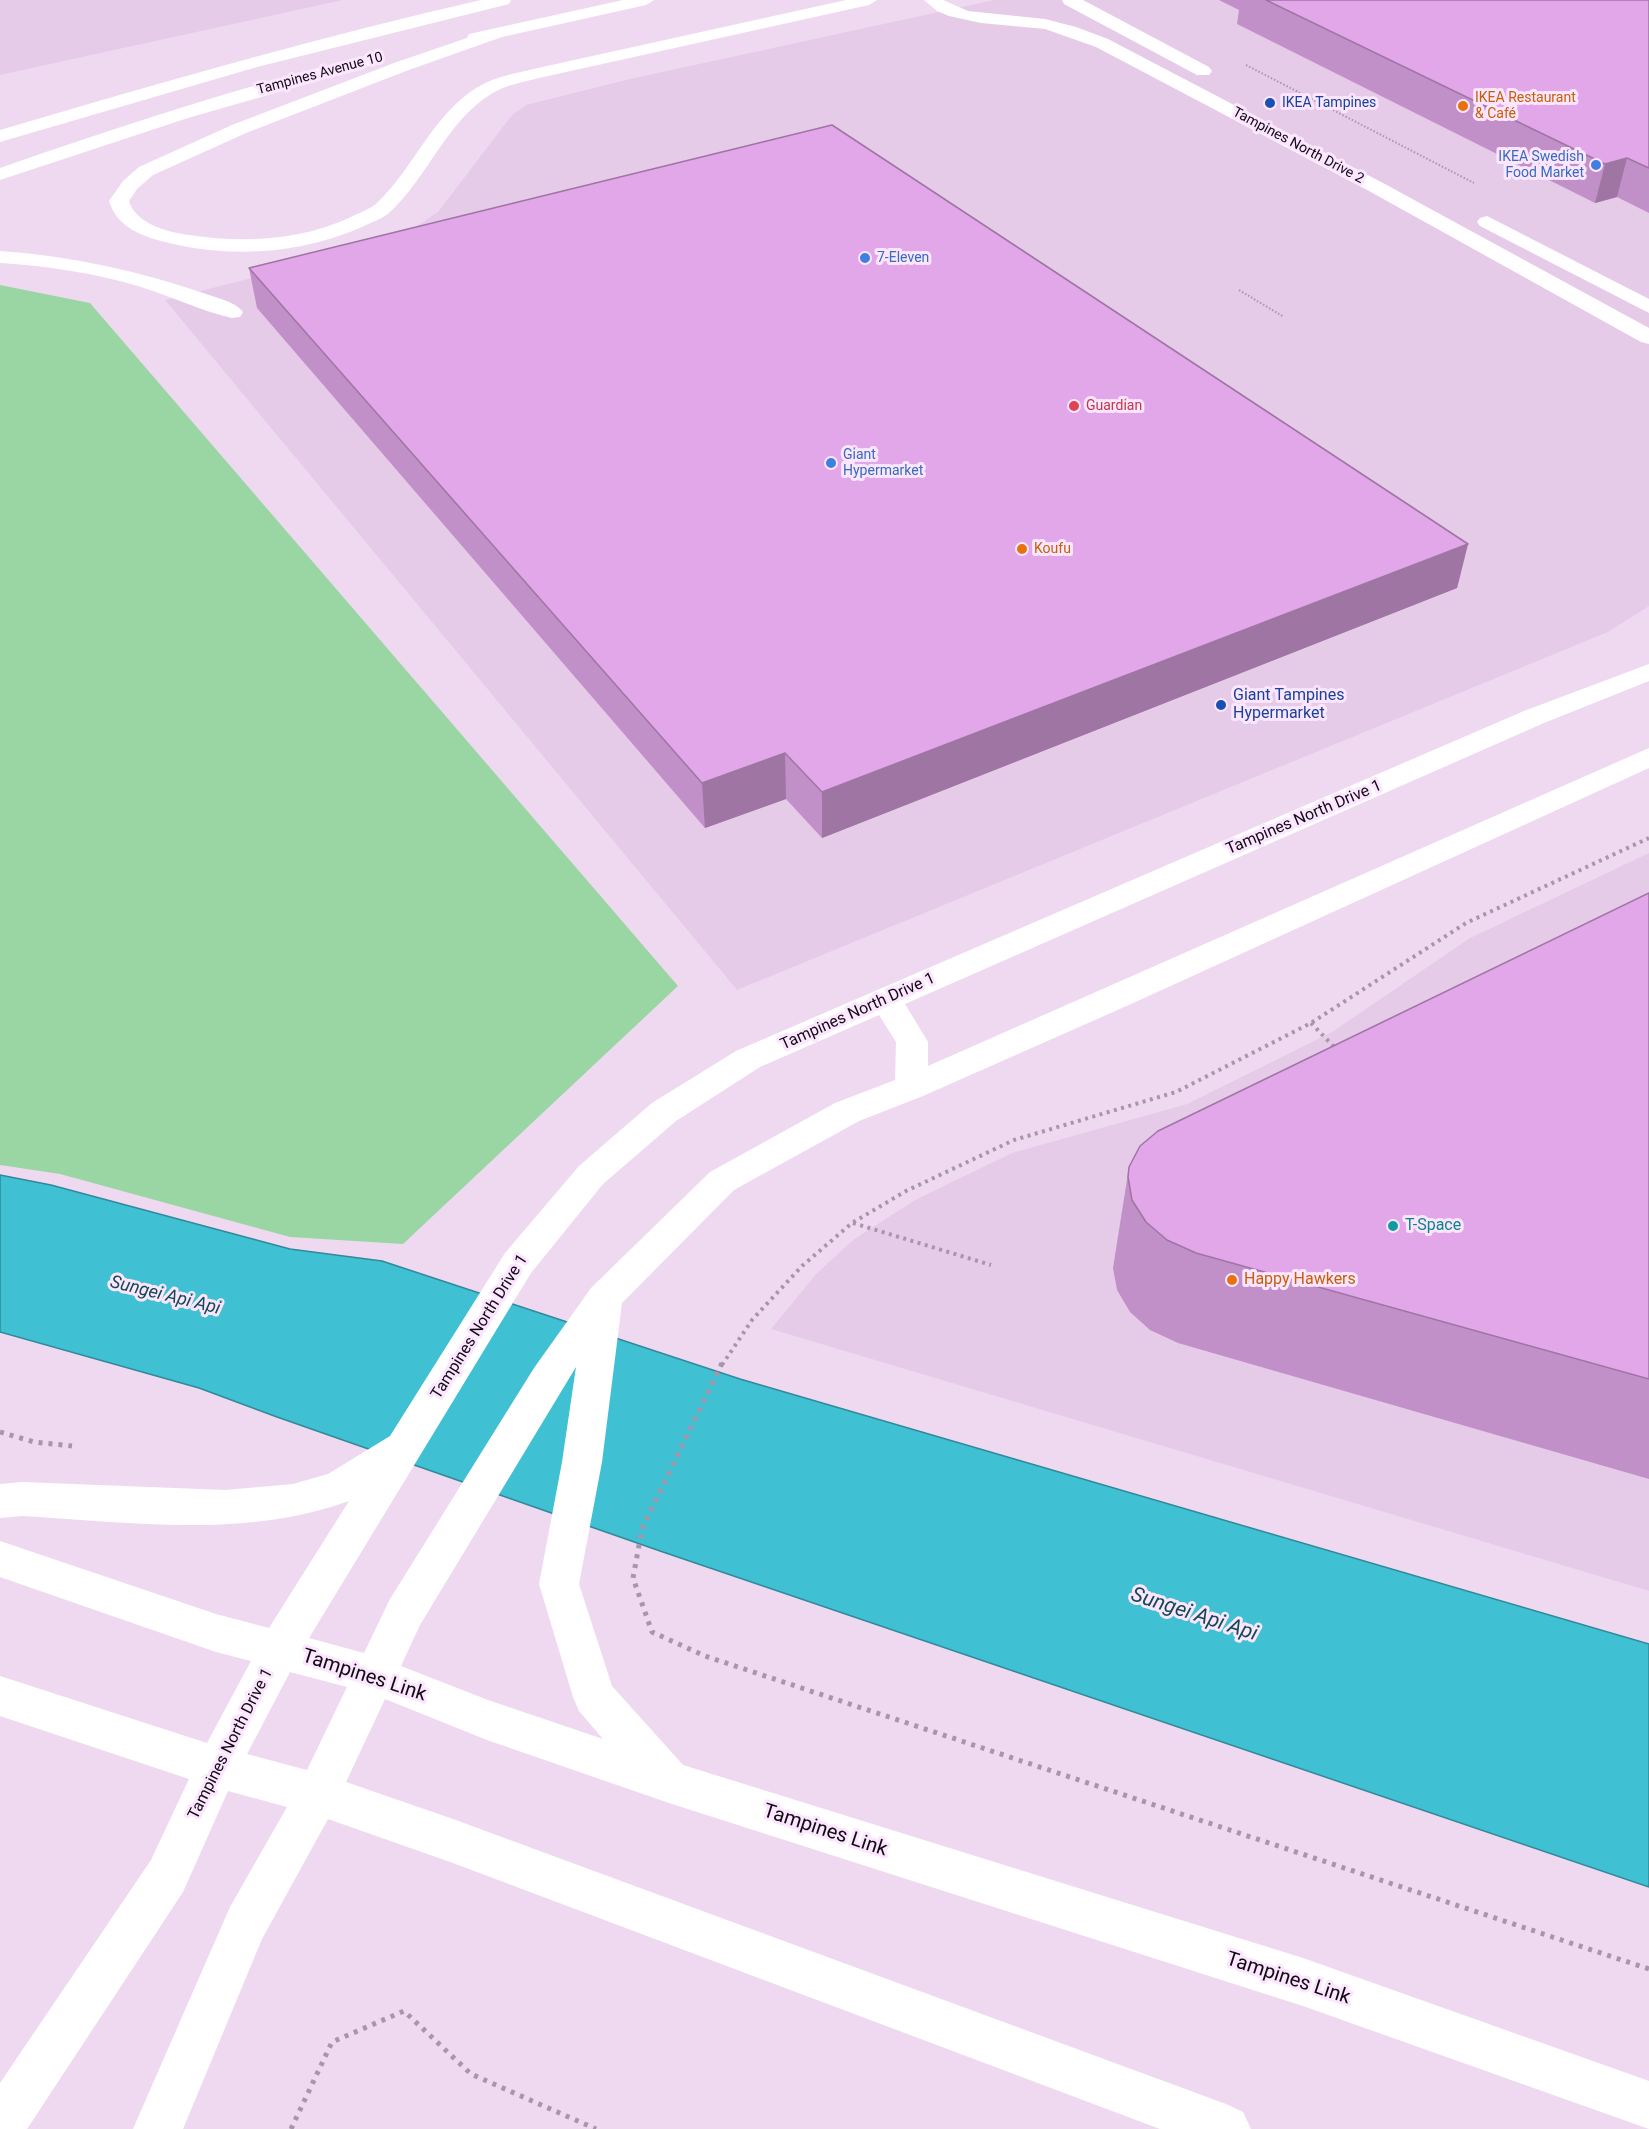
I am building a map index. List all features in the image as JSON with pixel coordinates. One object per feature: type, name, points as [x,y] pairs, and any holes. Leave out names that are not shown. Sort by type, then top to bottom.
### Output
[{"type":"street","name":"Tampines Avenue 10","points":[[0,136],[273,57],[394,25],[503,0]]},
{"type":"street","name":"Tampines Avenue 10","points":[[0,174],[111,136],[272,86],[382,57],[646,0]]},
{"type":"street","points":[[496,34],[400,67],[239,129],[146,171],[130,184],[119,201],[124,214],[150,231],[187,241],[227,246],[274,245],[315,239],[382,209],[455,116],[479,93],[538,73],[869,0]]},
{"type":"street","name":"Tampines North Drive 2","points":[[932,0],[959,14],[1035,22],[1071,30],[1092,38],[1376,187],[1649,337]]},
{"type":"street","points":[[1070,0],[1222,81]]},
{"type":"street","points":[[1468,212],[1649,308]]},
{"type":"street","points":[[0,257],[26,258],[126,277],[192,295],[232,312]]},
{"type":"street","name":"Tampines North Drive 1","points":[[0,2126],[166,1876],[217,1767],[279,1650],[518,1263],[591,1175],[664,1112],[748,1059],[1534,717],[1649,672]]},
{"type":"street","points":[[158,2129],[246,1923],[318,1794],[405,1612],[547,1379],[604,1298],[722,1181],[847,1112],[911,1087],[1120,996],[1649,758]]},
{"type":"street","points":[[886,1000],[912,1042],[911,1087]]},
{"type":"street","points":[[604,1298],[582,1462],[559,1584],[594,1697],[669,1782]]},
{"type":"street","points":[[0,1501],[22,1498],[157,1506],[225,1507],[293,1501],[339,1488],[407,1444]]},
{"type":"street","name":"Tampines Link","points":[[0,1559],[216,1633],[374,1675],[487,1720],[669,1782],[1303,1982],[1649,2106]]},
{"type":"street","points":[[0,1696],[217,1767],[318,1794],[464,1845],[1226,2129]]},
{"type":"path","points":[[1243,64],[1476,184]]},
{"type":"path","points":[[1239,290],[1284,317]]},
{"type":"path","points":[[1649,838],[1466,923],[1311,1023],[1176,1092],[1014,1140],[906,1191],[852,1223],[802,1266],[752,1320],[723,1362],[642,1528],[633,1578],[652,1632],[705,1656],[1649,1969]]},
{"type":"path","points":[[1311,1023],[1341,1053]]},
{"type":"path","points":[[852,1223],[991,1265]]},
{"type":"path","points":[[291,2129],[332,2042],[404,2011],[471,2074],[596,2129]]},
{"type":"shaded area","points":[[0,0],[343,0],[0,75]]},
{"type":"shaded area","points":[[994,0],[1649,0],[1649,606],[1608,632],[737,990],[165,300],[315,262],[411,230],[438,212],[512,115],[526,105],[630,79]]},
{"type":"shaded area","points":[[1649,853],[1649,1591],[771,1329],[816,1274],[853,1240],[915,1200],[1012,1153],[1187,1104],[1332,1032],[1470,938]]},
{"type":"green space","points":[[0,285],[90,303],[678,986],[403,1244],[290,1237],[60,1174],[0,1165]]},
{"type":"water","name":"Sungei Api Api","points":[[0,1175],[51,1185],[290,1249],[382,1261],[740,1379],[1649,1644],[1649,1887],[660,1551],[199,1388],[0,1332]]},
{"type":"building","points":[[1266,0],[1649,0],[1649,168],[1627,158],[1605,164]]},
{"type":"building","name":"Giant Hypermarket","points":[[832,125],[1468,544],[822,792],[785,753],[702,783],[249,268]]},
{"type":"building","name":"T-Space","points":[[1649,893],[1649,1379],[1196,1253],[1167,1240],[1146,1222],[1132,1200],[1128,1177],[1129,1167],[1140,1146],[1158,1131]]},
{"type":"place","name":"IKEA Tampines","points":[[1270,103]]},
{"type":"place","name":"IKEA Restaurant & Café","points":[[1463,106]]},
{"type":"place","name":"IKEA Swedish Food Market","points":[[1596,165]]},
{"type":"place","name":"7-Eleven","points":[[865,258]]},
{"type":"place","name":"Guardian","points":[[1074,406]]},
{"type":"place","name":"Giant Hypermarket","points":[[831,463]]},
{"type":"place","name":"Koufu","points":[[1022,549]]},
{"type":"place","name":"Giant Tampines Hypermarket","points":[[1221,705]]},
{"type":"place","name":"T-Space","points":[[1393,1226]]},
{"type":"place","name":"Happy Hawkers","points":[[1232,1280]]}]
